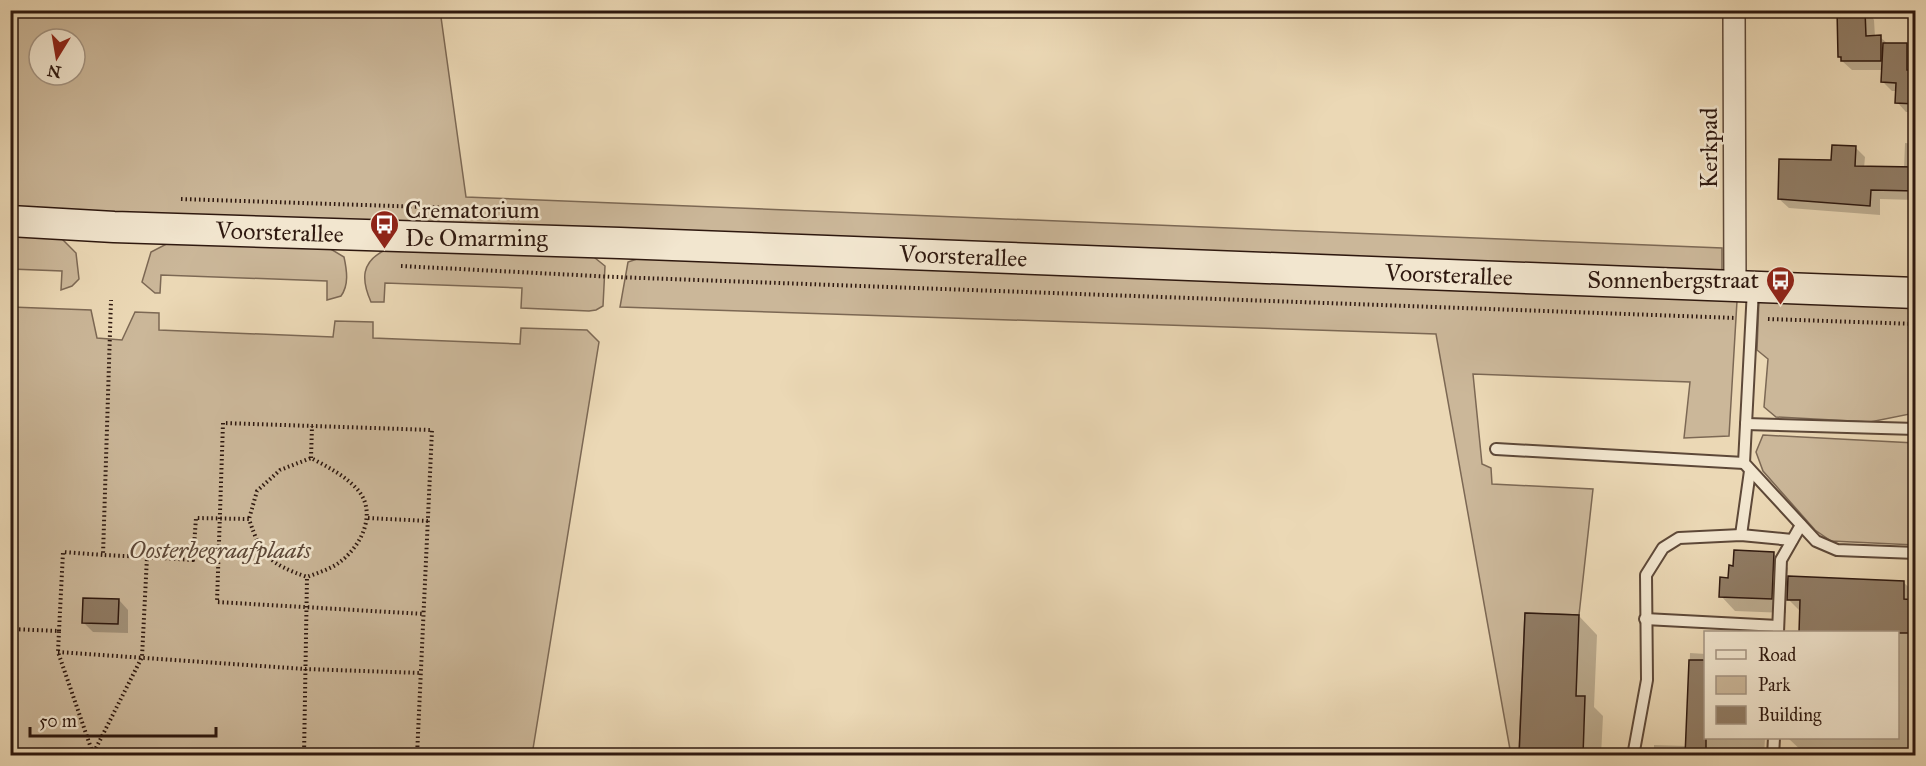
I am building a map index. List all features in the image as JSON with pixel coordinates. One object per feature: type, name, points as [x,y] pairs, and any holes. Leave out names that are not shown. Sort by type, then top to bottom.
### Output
[{"type":"main road","name":"Voorsterallee","points":[[10,221],[1916,293]]},
{"type":"street","name":"Kerkpad","points":[[1734,10],[1744,286]]},
{"type":"lane","points":[[1741,534],[1747,467],[1746,424],[1752,319],[1744,286]]},
{"type":"lane","points":[[1746,424],[1856,429],[1913,426]]},
{"type":"lane","points":[[1496,449],[1747,467],[1816,541],[1837,550],[1916,553]]},
{"type":"lane","points":[[1645,619],[1778,629],[1781,560],[1801,525]]},
{"type":"lane","points":[[1634,756],[1647,680],[1646,575],[1663,548],[1679,538],[1741,534],[1792,540]]},
{"type":"lane","points":[[1773,756],[1774,739]]},
{"type":"path","points":[[392,266],[615,277],[1916,324]]},
{"type":"path","points":[[103,555],[111,300]]},
{"type":"path","points":[[417,756],[424,614],[432,430],[223,423],[217,602],[424,614]]},
{"type":"path","points":[[311,458],[312,426]]},
{"type":"path","points":[[311,458],[336,471],[359,491],[368,519],[357,546],[336,565],[307,577],[281,568],[258,546],[249,519],[257,491],[280,470],[311,458]]},
{"type":"path","points":[[93,755],[58,652],[63,552],[193,560],[196,518],[249,519]]},
{"type":"path","points":[[368,519],[428,520]]},
{"type":"path","points":[[93,755],[142,657],[147,557]]},
{"type":"path","points":[[304,756],[307,577]]},
{"type":"path","points":[[10,628],[59,631]]},
{"type":"path","points":[[58,652],[305,669],[421,673]]},
{"type":"green space","points":[[440,10],[466,197],[1722,248],[1722,270],[11,216],[11,11]]},
{"type":"green space","points":[[11,236],[60,237],[76,253],[79,279],[72,286],[61,290],[62,271],[11,269]]},
{"type":"green space","points":[[178,238],[329,248],[344,257],[345,287],[341,296],[327,300],[327,281],[161,275],[160,293],[155,293],[142,282],[151,252]]},
{"type":"green space","points":[[385,250],[590,254],[605,266],[603,306],[589,311],[521,308],[522,288],[385,283],[384,302],[371,302],[365,272],[371,260]]},
{"type":"green space","points":[[640,258],[1737,301],[1729,436],[1684,438],[1690,382],[1473,374],[1482,464],[1491,468],[1492,484],[1593,489],[1579,615],[1525,613],[1519,756],[1511,755],[1436,334],[620,307],[628,262]]},
{"type":"green space","points":[[1759,299],[1915,306],[1915,413],[1870,422],[1776,417],[1764,407],[1768,359],[1757,350]]},
{"type":"green space","name":"Oosterbegraafplaats","points":[[11,307],[91,310],[97,338],[122,340],[135,312],[159,313],[159,330],[333,337],[335,321],[373,322],[373,338],[520,344],[521,328],[587,330],[599,342],[532,755],[11,756]]},
{"type":"green space","points":[[1763,435],[1915,443],[1915,545],[1831,541],[1815,530],[1763,471],[1756,452]]},
{"type":"building","points":[[1837,10],[1865,10],[1866,36],[1881,35],[1881,61],[1841,61],[1841,57],[1838,57]]},
{"type":"building","points":[[1883,43],[1907,43],[1907,70],[1916,70],[1916,104],[1895,103],[1896,83],[1881,82]]},
{"type":"building","points":[[1832,145],[1856,146],[1855,166],[1916,167],[1916,191],[1871,190],[1870,206],[1778,199],[1779,159],[1831,160]]},
{"type":"building","points":[[1734,550],[1774,552],[1772,599],[1719,597],[1720,577],[1728,578],[1729,565],[1733,566]]},
{"type":"building","points":[[1788,576],[1904,581],[1904,599],[1916,600],[1916,633],[1799,631],[1800,600],[1787,600]]},
{"type":"building","points":[[83,598],[119,599],[118,624],[82,623]]},
{"type":"building","points":[[1525,613],[1579,615],[1576,696],[1585,696],[1583,756],[1519,756]]},
{"type":"building","points":[[1689,660],[1704,660],[1706,756],[1685,756]]},
{"type":"place","name":"Crematorium De Omarming","points":[[384,250]]},
{"type":"place","name":"Sonnenbergstraat","points":[[1780,306]]}]
